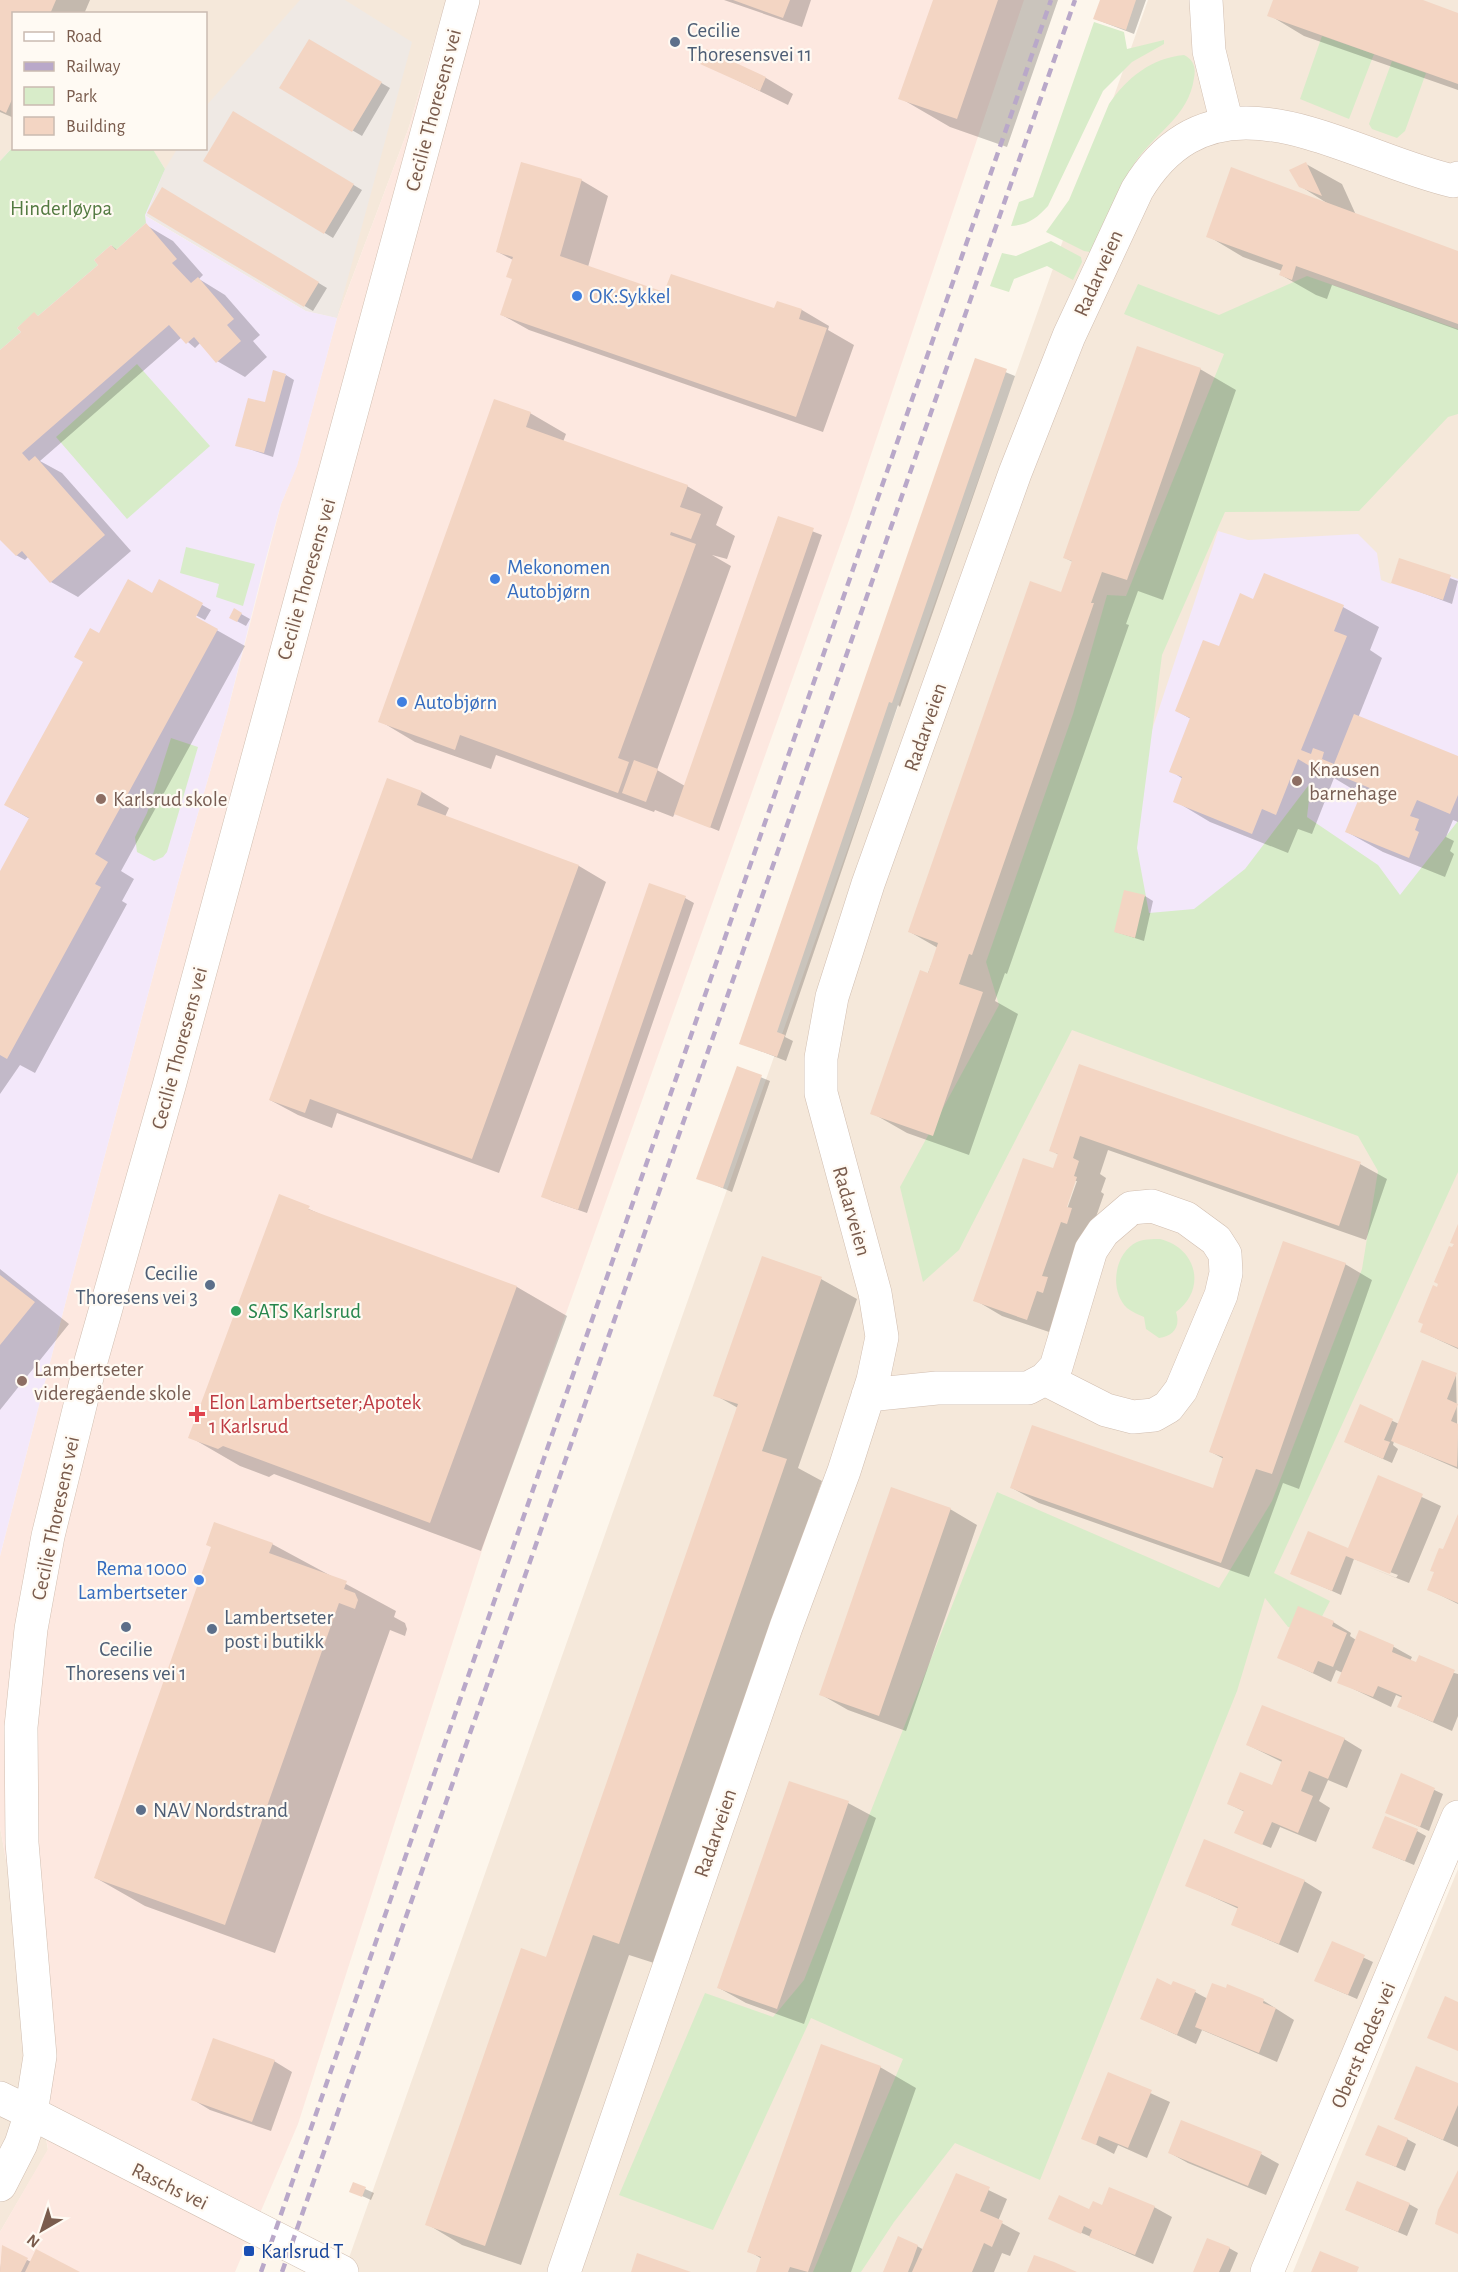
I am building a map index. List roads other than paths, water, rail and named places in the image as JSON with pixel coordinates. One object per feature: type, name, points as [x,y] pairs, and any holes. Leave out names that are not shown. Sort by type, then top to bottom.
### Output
[{"type":"street","name":"Cecilie Thoresens vei","points":[[0,2185],[21,2144],[31,2113],[40,2056],[22,1852],[21,1727],[31,1629],[48,1536],[94,1350],[169,1086],[463,0]]},
{"type":"street","points":[[1206,0],[1209,51],[1227,124]]},
{"type":"street","name":"Radarveien","points":[[564,2272],[786,1627],[844,1471],[868,1395],[882,1337],[875,1293],[821,1093],[821,1058],[832,997],[868,884],[1015,473],[1069,336],[1114,235],[1149,171],[1187,136],[1241,122],[1279,126],[1376,155],[1419,173],[1456,181]]},
{"type":"street","points":[[868,1395],[937,1388],[1028,1388],[1045,1379],[1056,1367],[1091,1250],[1103,1232],[1131,1208],[1152,1206],[1186,1218],[1216,1240],[1226,1254],[1226,1273],[1221,1295],[1181,1390],[1168,1407],[1154,1415],[1133,1417],[1106,1410],[1045,1379]]},
{"type":"street","name":"Oberst Rodes vei","points":[[1267,2272],[1458,1817]]},
{"type":"street","name":"Raschs vei","points":[[0,2098],[342,2272]]},
{"type":"railway","points":[[261,2272],[1051,0]]},
{"type":"railway","points":[[282,2272],[1075,0]]},
{"type":"place","name":"Cecilie Thoresensvei 11","points":[[675,42]]},
{"type":"place","name":"OK:Sykkel","points":[[577,296]]},
{"type":"place","name":"Mekonomen Autobjørn","points":[[495,579]]},
{"type":"place","name":"Autobjørn","points":[[402,702]]},
{"type":"place","name":"Knausen barnehage","points":[[1297,781]]},
{"type":"place","name":"Karlsrud skole","points":[[101,799]]},
{"type":"place","name":"Cecilie Thoresens vei 3","points":[[210,1285]]},
{"type":"place","name":"SATS Karlsrud","points":[[236,1311]]},
{"type":"place","name":"Lambertseter videregående skole","points":[[22,1381]]},
{"type":"place","name":"Elon Lambertseter;Apotek 1 Karlsrud","points":[[197,1414]]},
{"type":"place","name":"Rema 1000 Lambertseter","points":[[199,1580]]},
{"type":"place","name":"Cecilie Thoresens vei 1","points":[[126,1627]]},
{"type":"place","name":"Lambertseter post i butikk","points":[[212,1629]]},
{"type":"place","name":"NAV Nordstrand","points":[[141,1810]]},
{"type":"place","name":"Karlsrud T","points":[[249,2251]]},
{"type":"park label","name":"Hinderløypa","points":[[61,208]]}]
